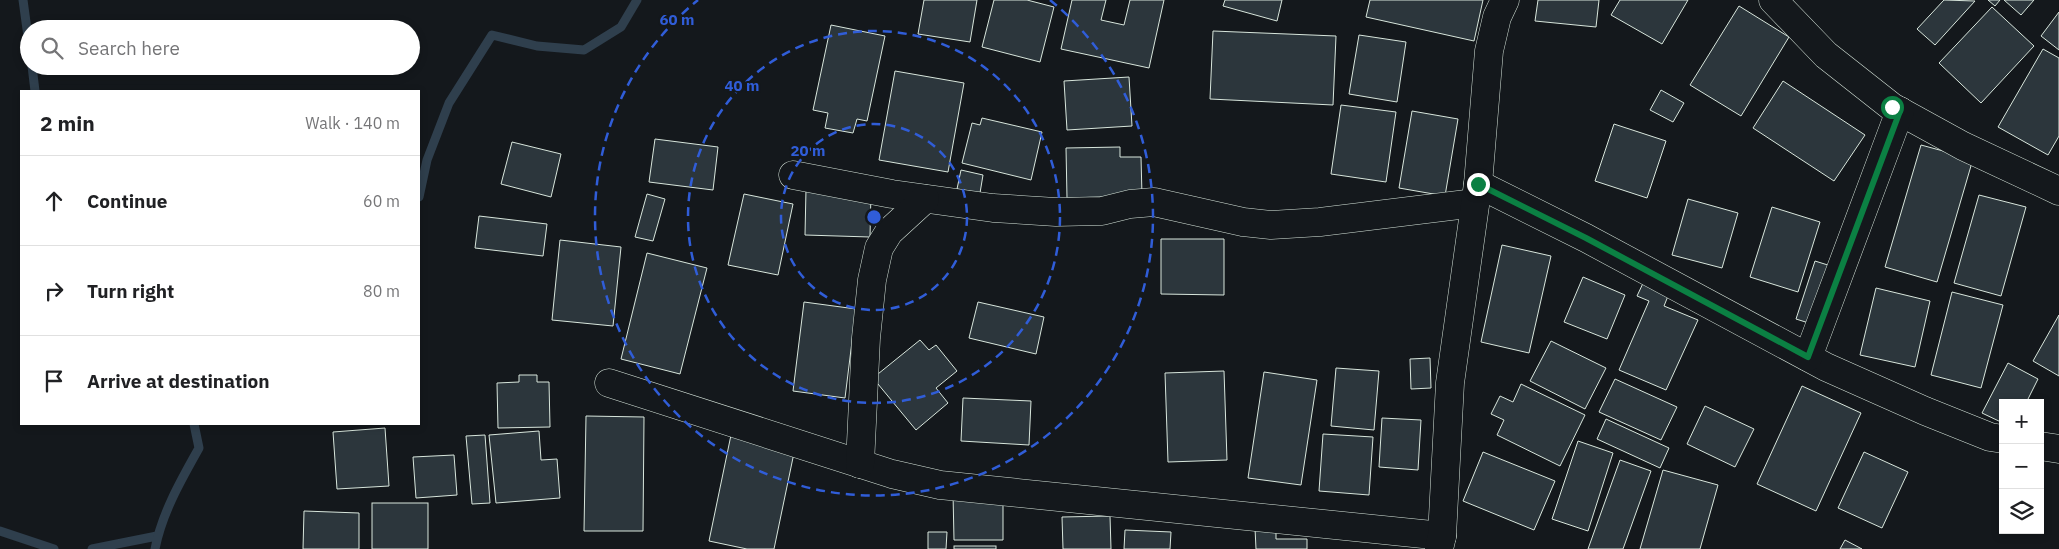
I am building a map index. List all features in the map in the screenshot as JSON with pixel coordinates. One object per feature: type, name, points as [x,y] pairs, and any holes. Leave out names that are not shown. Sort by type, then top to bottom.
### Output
[{"type":"street","points":[[608,383],[892,474],[940,485],[1441,543],[1450,383],[1476,194],[1489,51],[1497,17],[1504,0]]},
{"type":"street","points":[[1773,0],[1802,33],[1826,55],[1892,107],[1963,146],[2059,191]]},
{"type":"street","points":[[1808,357],[1900,111]]},
{"type":"street","points":[[793,174],[925,199],[993,208],[1056,212],[1102,210],[1130,204],[1154,202],[1243,222],[1271,225],[1320,222],[1476,194],[1595,242],[1808,357],[1925,411],[1990,437],[1999,438]]},
{"type":"street","points":[[860,464],[866,338],[872,280],[879,248],[889,232],[925,199]]},
{"type":"street","points":[[2044,447],[2059,449]]},
{"type":"building","points":[[924,0],[977,0],[970,42],[918,34]]},
{"type":"building","points":[[994,0],[1027,0],[1054,7],[1040,62],[982,47]]},
{"type":"building","points":[[1072,0],[1106,0],[1101,20],[1124,25],[1130,0],[1164,0],[1149,68],[1061,49]]},
{"type":"building","points":[[1225,0],[1282,0],[1277,21],[1223,6]]},
{"type":"building","points":[[1370,0],[1483,0],[1474,41],[1366,17]]},
{"type":"building","points":[[1538,0],[1599,0],[1596,27],[1535,21]]},
{"type":"building","points":[[1620,0],[1688,0],[1662,44],[1611,15]]},
{"type":"building","points":[[1944,0],[1975,1],[1935,45],[1917,29]]},
{"type":"building","points":[[1988,0],[2000,0],[1995,6]]},
{"type":"building","points":[[2004,0],[2034,0],[2021,15]]},
{"type":"building","points":[[1739,6],[1789,37],[1741,116],[1690,85]]},
{"type":"building","points":[[1992,7],[2034,46],[1981,103],[1939,63]]},
{"type":"building","points":[[2059,12],[2059,50],[2041,36]]},
{"type":"building","points":[[831,25],[885,36],[867,121],[857,119],[853,133],[825,128],[828,113],[813,110]]},
{"type":"building","points":[[1213,31],[1336,36],[1333,105],[1210,99]]},
{"type":"building","points":[[1359,35],[1406,42],[1397,102],[1349,94]]},
{"type":"building","points":[[2043,49],[2059,58],[2059,136],[2048,155],[1998,127]]},
{"type":"building","points":[[895,71],[964,83],[948,172],[879,160]]},
{"type":"building","points":[[1129,77],[1132,126],[1067,130],[1064,81]]},
{"type":"building","points":[[1783,81],[1865,135],[1834,181],[1753,128]]},
{"type":"building","points":[[1661,90],[1684,103],[1673,122],[1650,110]]},
{"type":"building","points":[[1341,105],[1396,112],[1386,182],[1331,174]]},
{"type":"building","points":[[1412,111],[1458,119],[1445,196],[1399,188]]},
{"type":"building","points":[[982,118],[1042,132],[1031,180],[962,163],[972,123],[980,125]]},
{"type":"building","points":[[1614,124],[1666,141],[1647,198],[1595,181]]},
{"type":"building","points":[[655,139],[718,147],[713,190],[649,182]]},
{"type":"building","points":[[512,142],[561,154],[551,197],[501,184]]},
{"type":"building","points":[[1921,145],[1973,159],[1937,282],[1885,267]]},
{"type":"building","points":[[1120,147],[1120,157],[1141,157],[1142,196],[1067,198],[1066,148]]},
{"type":"building","points":[[961,170],[983,175],[980,193],[957,189]]},
{"type":"building","points":[[806,189],[871,191],[870,237],[805,235]]},
{"type":"building","points":[[647,194],[665,199],[653,241],[635,237]]},
{"type":"building","points":[[744,194],[793,204],[778,275],[728,265]]},
{"type":"building","points":[[1979,195],[2026,207],[2001,296],[1954,283]]},
{"type":"building","points":[[1688,199],[1738,213],[1722,268],[1672,255]]},
{"type":"building","points":[[1772,207],[1820,222],[1798,292],[1750,277]]},
{"type":"building","points":[[479,216],[547,224],[543,256],[475,248]]},
{"type":"building","points":[[1161,239],[1224,239],[1224,295],[1161,294]]},
{"type":"building","points":[[560,240],[621,247],[613,326],[552,320]]},
{"type":"building","points":[[1502,245],[1551,256],[1529,353],[1481,342]]},
{"type":"building","points":[[647,253],[707,268],[680,374],[621,359]]},
{"type":"building","points":[[1815,261],[1831,266],[1812,324],[1796,319]]},
{"type":"building","points":[[1583,277],[1625,295],[1607,339],[1564,322]]},
{"type":"building","points":[[1645,279],[1670,291],[1664,306],[1698,320],[1666,390],[1619,370],[1649,301],[1637,296]]},
{"type":"building","points":[[1876,288],[1930,301],[1915,367],[1860,355]]},
{"type":"building","points":[[1952,292],[2003,305],[1981,388],[1931,375]]},
{"type":"building","points":[[804,302],[856,309],[845,398],[793,391]]},
{"type":"building","points":[[978,302],[1044,317],[1036,354],[969,338]]},
{"type":"building","points":[[2059,315],[2059,376],[2033,361]]},
{"type":"building","points":[[920,340],[929,350],[936,345],[957,371],[936,388],[948,403],[916,430],[873,378]]},
{"type":"building","points":[[1551,341],[1606,368],[1585,409],[1530,381]]},
{"type":"building","points":[[1430,358],[1431,388],[1411,389],[1410,359]]},
{"type":"building","points":[[2008,363],[2038,379],[2028,399],[1999,399],[1999,421],[1982,413]]},
{"type":"building","points":[[1336,368],[1379,371],[1374,430],[1331,426]]},
{"type":"building","points":[[1224,371],[1227,460],[1168,462],[1165,373]]},
{"type":"building","points":[[1264,372],[1317,380],[1301,485],[1248,478]]},
{"type":"building","points":[[519,375],[537,375],[537,382],[549,382],[550,427],[498,428],[497,383],[519,382]]},
{"type":"building","points":[[1615,379],[1677,407],[1661,440],[1599,412]]},
{"type":"building","points":[[1521,384],[1585,415],[1560,466],[1497,435],[1504,420],[1491,414],[1500,396],[1513,402]]},
{"type":"building","points":[[1802,386],[1861,413],[1816,511],[1757,484]]},
{"type":"building","points":[[963,398],[1031,401],[1029,445],[961,441]]},
{"type":"building","points":[[1705,406],[1754,429],[1735,467],[1687,444]]},
{"type":"building","points":[[586,416],[644,417],[643,531],[584,531]]},
{"type":"building","points":[[1382,418],[1421,420],[1418,470],[1379,467]]},
{"type":"building","points":[[1606,419],[1669,448],[1660,468],[1597,439]]},
{"type":"building","points":[[385,428],[389,486],[337,489],[333,432]]},
{"type":"building","points":[[539,431],[541,460],[557,459],[560,498],[496,503],[489,435]]},
{"type":"building","points":[[1323,434],[1373,437],[1369,495],[1319,491]]},
{"type":"building","points":[[485,435],[490,503],[472,504],[466,436]]},
{"type":"building","points":[[731,435],[795,448],[774,549],[747,549],[709,541]]},
{"type":"building","points":[[1578,441],[1613,453],[1588,531],[1552,519]]},
{"type":"building","points":[[1483,452],[1555,481],[1534,530],[1463,501]]},
{"type":"building","points":[[1864,452],[1908,472],[1882,528],[1838,508]]},
{"type":"building","points":[[454,455],[457,495],[416,498],[413,457]]},
{"type":"building","points":[[1620,460],[1651,471],[1623,549],[1588,549]]},
{"type":"building","points":[[1663,470],[1718,485],[1700,549],[1640,549]]},
{"type":"building","points":[[953,493],[1003,493],[1003,540],[954,540]]},
{"type":"building","points":[[372,503],[428,503],[428,549],[372,549]]},
{"type":"building","points":[[304,511],[359,513],[359,549],[303,549]]},
{"type":"building","points":[[1110,516],[1111,549],[1063,549],[1062,517]]},
{"type":"building","points":[[1255,528],[1276,528],[1276,539],[1307,539],[1307,549],[1256,549]]},
{"type":"building","points":[[1125,530],[1171,532],[1170,549],[1124,549]]},
{"type":"building","points":[[928,532],[947,532],[946,549],[928,549]]},
{"type":"building","points":[[1845,540],[1862,549],[1840,549]]},
{"type":"building","points":[[954,546],[996,546],[996,549],[954,549]]},
{"type":"waterway","points":[[23,0],[26,20]]},
{"type":"waterway","points":[[420,192],[427,160],[449,103],[492,35],[537,46],[584,50],[621,27],[637,0]]},
{"type":"waterway","points":[[33,75],[35,90]]},
{"type":"waterway","points":[[155,549],[167,510],[199,448],[194,425]]},
{"type":"waterway","points":[[0,531],[54,549]]},
{"type":"waterway","points":[[92,549],[157,536]]},
{"type":"route","points":[[1478,184],[1586,238],[1808,357],[1900,111],[1892,107]]}]
